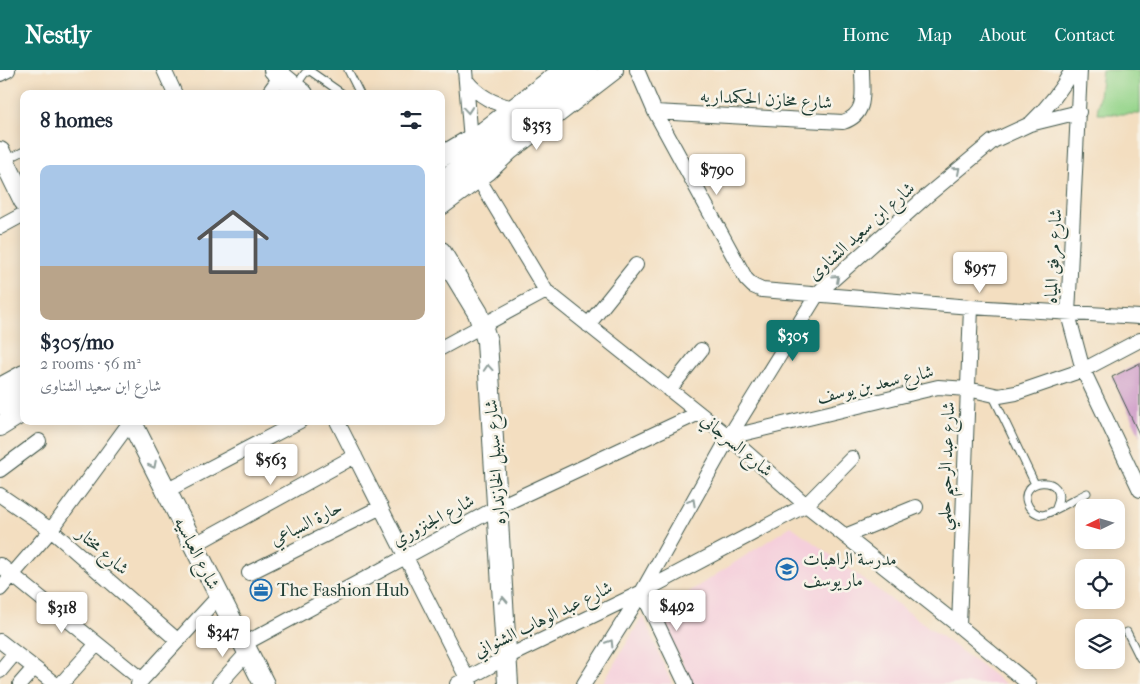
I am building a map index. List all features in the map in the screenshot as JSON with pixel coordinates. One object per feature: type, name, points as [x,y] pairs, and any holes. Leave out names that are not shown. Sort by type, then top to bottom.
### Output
[{"type":"main road","points":[[445,155],[471,140],[516,108],[564,70]]},
{"type":"main road","points":[[445,171],[509,131],[587,70]]},
{"type":"main road","points":[[445,179],[513,135],[547,110],[595,70]]},
{"type":"main road","points":[[445,202],[613,70]]},
{"type":"main road","points":[[2,157],[20,193]]},
{"type":"main road","name":"شارع سبيل الخازنداره","points":[[445,258],[478,312],[486,341],[508,684]]},
{"type":"main road","points":[[0,388],[20,382]]},
{"type":"main road","points":[[0,404],[20,383]]},
{"type":"main road","points":[[0,413],[20,403]]},
{"type":"main road","points":[[0,426],[20,414]]},
{"type":"main road","name":"شارع العباسيه","points":[[133,425],[264,684]]},
{"type":"street","points":[[0,74],[8,70]]},
{"type":"street","points":[[164,70],[174,90]]},
{"type":"street","points":[[637,70],[655,112],[746,279],[753,286],[762,290],[971,307],[1140,317]]},
{"type":"street","name":"شارع مخازن الحكمداريه","points":[[655,112],[843,122],[853,119],[860,110],[862,70]]},
{"type":"street","name":"شارع ابن سعيد الشناوى","points":[[1030,124],[1048,107],[1072,70]]},
{"type":"street","name":"شارع مرفق المياه","points":[[1080,70],[1068,314],[1083,370],[1140,490]]},
{"type":"street","points":[[465,75],[479,94],[488,100],[516,108]]},
{"type":"street","points":[[465,75],[471,140]]},
{"type":"street","points":[[275,90],[288,82]]},
{"type":"street","name":"شارع ابن سعيد الشناوى","points":[[584,684],[642,592],[729,438],[818,294],[962,166],[993,141],[1030,124],[1079,112]]},
{"type":"street","name":"شارع السرجاني","points":[[478,178],[546,291],[699,413],[806,505],[1029,684]]},
{"type":"street","points":[[0,226],[20,216]]},
{"type":"street","points":[[588,325],[636,265]]},
{"type":"street","points":[[445,346],[546,291]]},
{"type":"street","name":"شارع عبد الرحيم حلمي","points":[[959,626],[971,307]]},
{"type":"street","name":"شارع سعد بن يوسف","points":[[729,438],[938,387],[968,389],[999,396],[1016,393],[1083,370],[1140,340]]},
{"type":"street","points":[[670,390],[701,350]]},
{"type":"street","name":"شارع الجنزوري","points":[[219,684],[246,648],[406,556],[498,507],[699,413]]},
{"type":"street","points":[[0,589],[51,530],[128,425]]},
{"type":"street","points":[[166,491],[292,425]]},
{"type":"street","points":[[339,425],[406,556],[465,682]]},
{"type":"street","points":[[0,470],[39,442]]},
{"type":"street","points":[[201,541],[355,456]]},
{"type":"street","name":"شارع عبد الوهاب الشنواني","points":[[465,682],[507,657],[642,592],[806,505],[852,458]]},
{"type":"street","name":"شارع مختار","points":[[0,494],[51,530],[177,640]]},
{"type":"street","name":"حارة السباعي","points":[[249,573],[381,507]]},
{"type":"street","points":[[845,536],[916,507]]},
{"type":"street","points":[[0,565],[97,644],[140,682],[219,596]]},
{"type":"street","points":[[642,592],[686,684]]},
{"type":"street","points":[[0,640],[55,684]]},
{"type":"street","points":[[61,684],[97,644]]},
{"type":"street","points":[[0,671],[15,653]]},
{"type":"street","points":[[20,684],[34,668]]},
{"type":"lane","points":[[348,70],[358,90]]},
{"type":"lane","points":[[288,82],[310,71],[337,90]]},
{"type":"lane","points":[[2,157],[20,152]]},
{"type":"lane","points":[[992,394],[1035,484]]},
{"type":"lane","points":[[1049,483],[1056,488],[1059,494],[1059,502],[1056,508],[1051,513],[1044,515],[1036,514],[1030,510],[1026,496],[1029,489],[1035,484],[1049,483]]},
{"type":"lane","points":[[1056,508],[1087,493]]},
{"type":"lane","points":[[1126,632],[1140,658]]},
{"type":"shaded area","name":"مدرسة الراهبات مار يوسف","points":[[791,526],[1006,684],[692,684],[658,612]]},
{"type":"shaded area","points":[[643,616],[672,684],[602,684]]},
{"type":"green space","points":[[1102,70],[1140,70],[1140,114],[1097,114]]},
{"type":"building","points":[[1140,363],[1140,436],[1112,377]]},
{"type":"place","name":"مدرسة الراهبات مار يوسف","points":[[787,569]]},
{"type":"place","name":"The Fashion Hub","points":[[261,590]]}]
